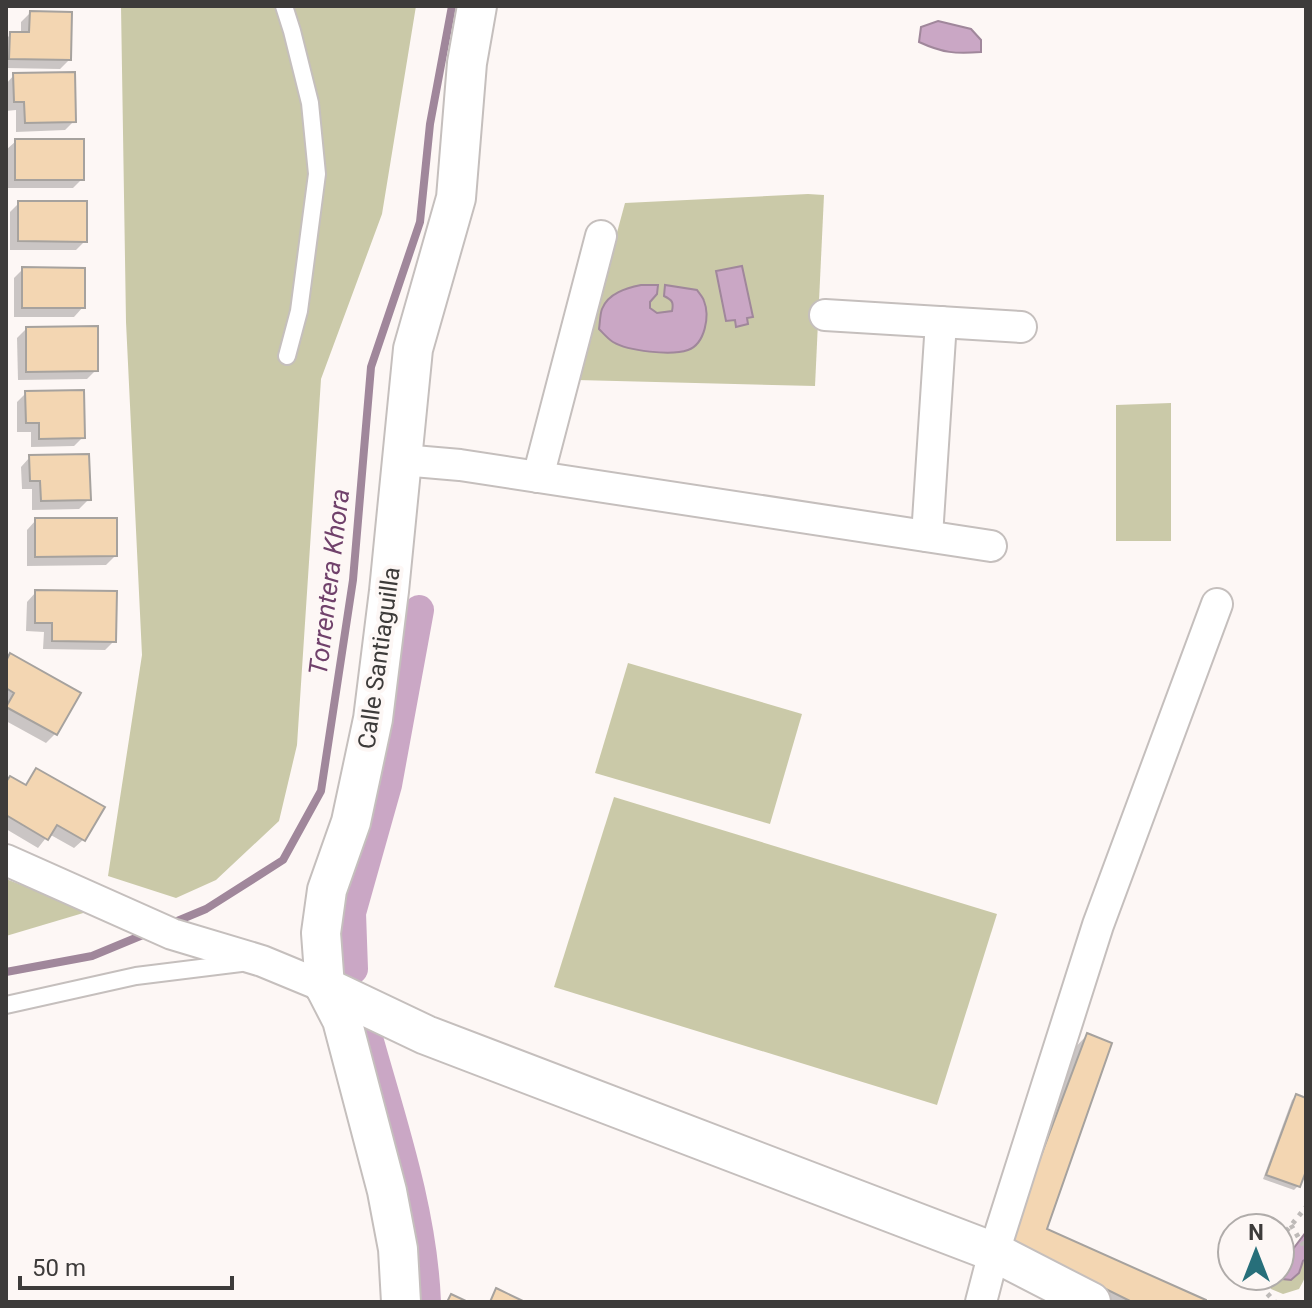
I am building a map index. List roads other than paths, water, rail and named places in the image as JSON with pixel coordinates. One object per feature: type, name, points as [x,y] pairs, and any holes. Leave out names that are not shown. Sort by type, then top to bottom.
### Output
[{"type":"street","name":"Calle Santiaguilla","points":[[401,1302],[398,1249],[387,1191],[342,1020],[325,987],[321,933],[327,890],[351,822],[373,719],[413,349],[456,198],[467,63],[477,6]]},
{"type":"street","points":[[538,477],[601,236]]},
{"type":"street","points":[[825,315],[1021,327]]},
{"type":"street","points":[[927,536],[941,322]]},
{"type":"street","points":[[402,460],[460,465],[991,546]]},
{"type":"street","points":[[981,1302],[994,1252],[1098,925],[1217,604]]},
{"type":"street","points":[[6,860],[172,934],[262,961],[325,987],[426,1035],[994,1252],[1091,1302]]},
{"type":"lane","points":[[284,6],[310,103],[317,174],[299,311],[287,356]]},
{"type":"lane","points":[[6,1005],[136,976],[262,961]]},
{"type":"waterway","name":"Torrentera Khora","points":[[170,924],[206,909],[283,860],[321,791],[353,580],[371,367],[420,222],[430,124],[452,6]]},
{"type":"waterway","points":[[353,969],[351,913],[387,785],[419,610]]},
{"type":"waterway","name":"Torrentera Khora","points":[[6,972],[92,956],[150,932]]},
{"type":"waterway","points":[[363,1020],[411,1194],[426,1302]]}]
